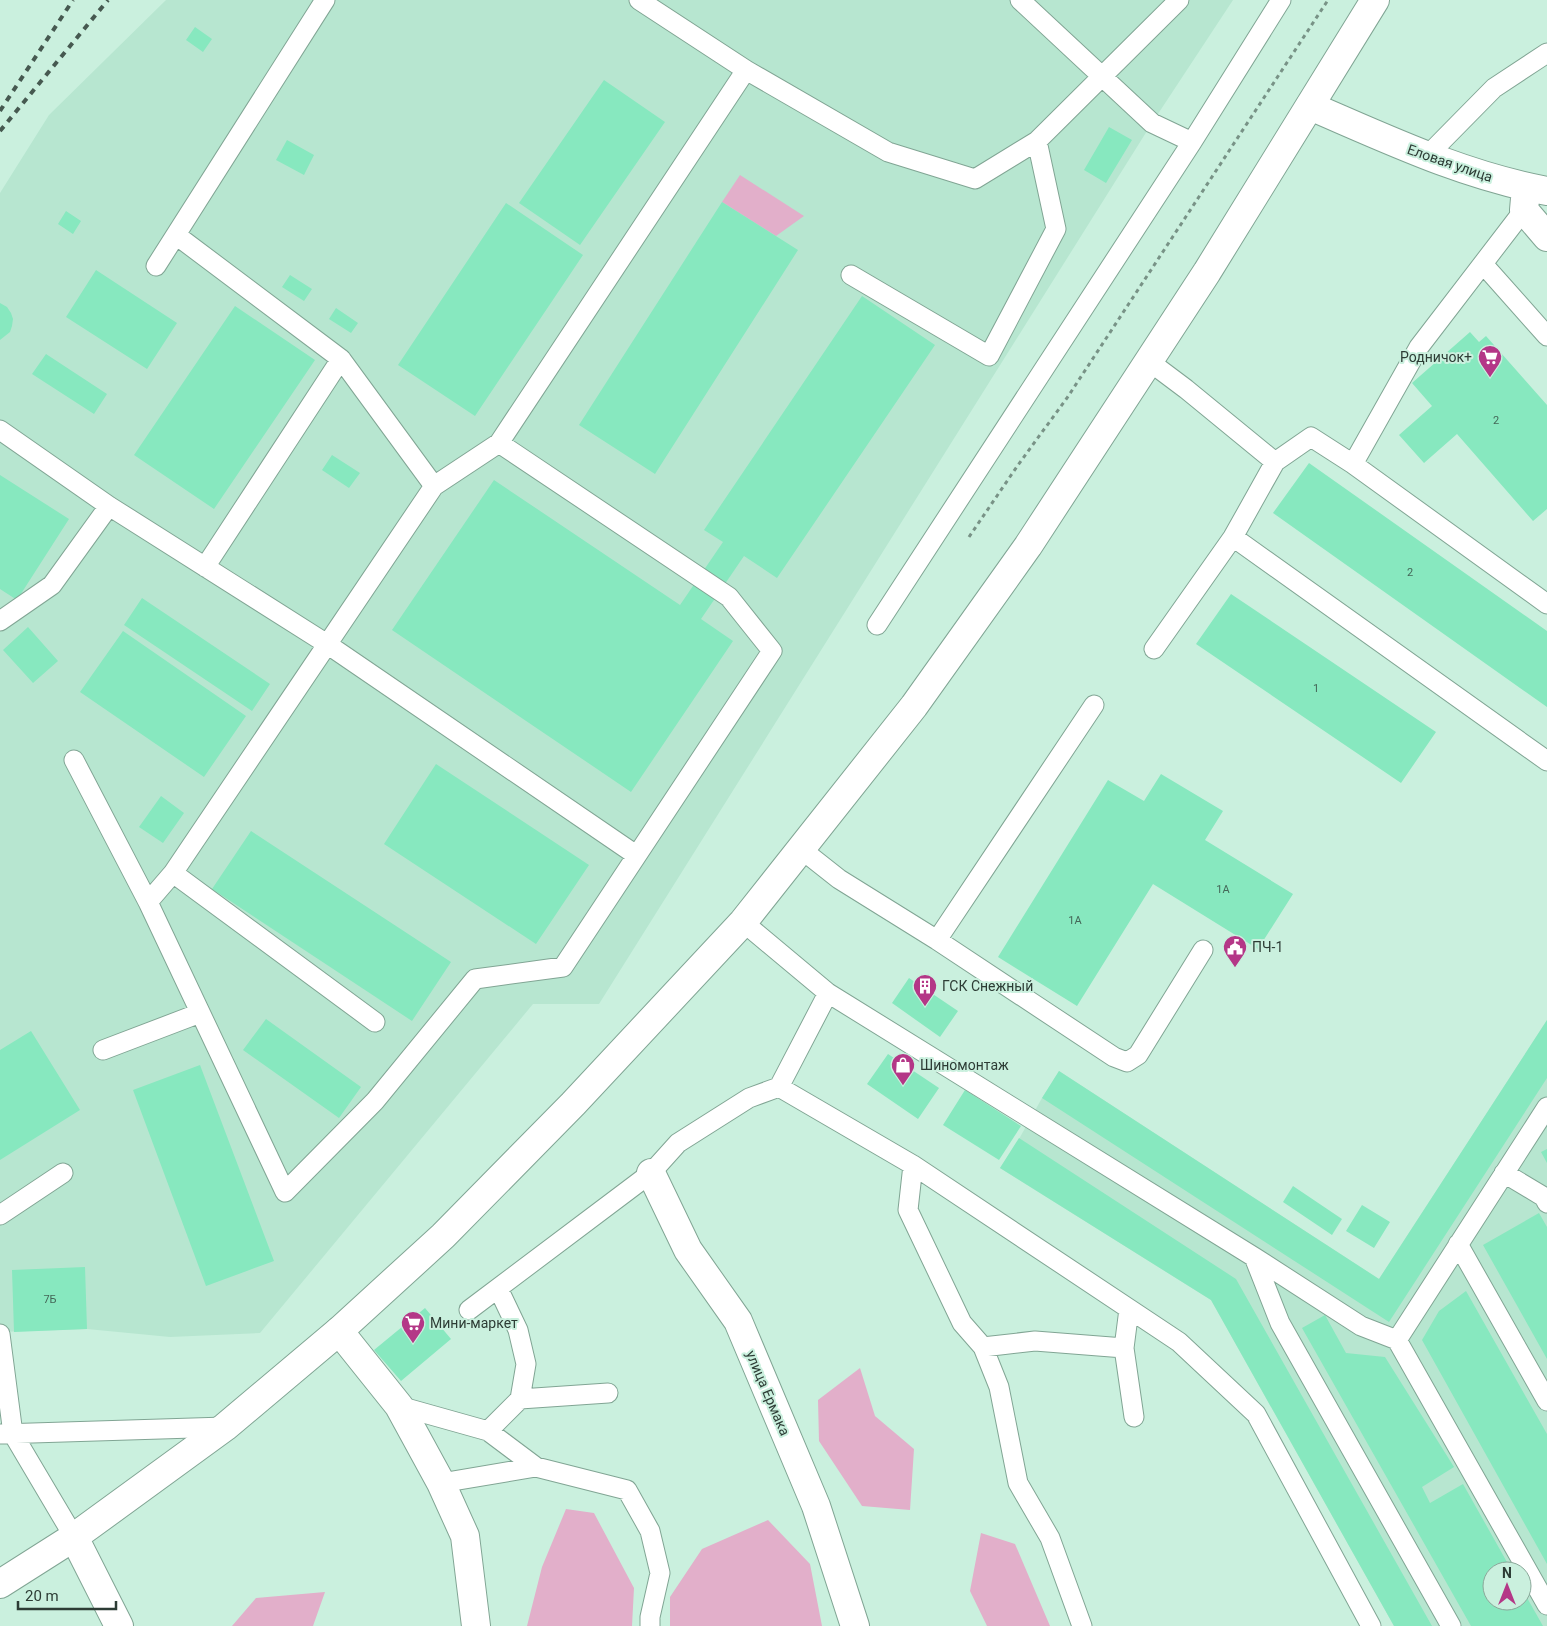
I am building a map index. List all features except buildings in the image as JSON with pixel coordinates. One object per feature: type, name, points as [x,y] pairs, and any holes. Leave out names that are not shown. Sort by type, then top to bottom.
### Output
[{"type":"street","points":[[0,1584],[74,1537],[225,1427],[339,1331],[443,1236],[573,1104],[743,922],[914,706],[1028,546],[1150,362],[1374,0]]},
{"type":"street","name":"Еловая улица","points":[[1310,106],[1426,157],[1484,176],[1532,196]]},
{"type":"street","points":[[1532,196],[1547,237]]},
{"type":"street","name":"улица Ермака","points":[[651,1173],[688,1250],[738,1321],[816,1506],[855,1626]]},
{"type":"street","points":[[339,1331],[399,1406],[441,1483],[465,1536],[476,1626]]},
{"type":"street","points":[[74,1537],[118,1626]]},
{"type":"lane","points":[[156,266],[325,0]]},
{"type":"lane","points":[[639,0],[746,70],[888,152],[975,178],[1037,141],[1179,0]]},
{"type":"lane","points":[[1020,0],[1152,124],[1192,142]]},
{"type":"lane","points":[[877,625],[1192,142],[1281,0]]},
{"type":"lane","points":[[1426,157],[1494,88],[1547,53]]},
{"type":"lane","points":[[148,902],[173,873],[434,486],[499,442],[746,70]]},
{"type":"lane","points":[[851,274],[990,356],[1056,229],[1037,141]]},
{"type":"lane","points":[[1353,464],[1419,347],[1483,264],[1532,196]]},
{"type":"lane","points":[[176,235],[341,358],[434,486]]},
{"type":"lane","points":[[1483,264],[1547,336]]},
{"type":"lane","points":[[205,567],[341,358]]},
{"type":"lane","points":[[1150,362],[1186,388],[1276,462]]},
{"type":"lane","points":[[0,430],[109,506],[327,644],[636,855]]},
{"type":"lane","points":[[1154,649],[1233,537],[1276,462],[1311,436],[1353,464],[1547,604]]},
{"type":"lane","points":[[74,760],[148,902],[285,1192],[375,1101],[475,979],[563,967],[772,651],[729,598],[499,442]]},
{"type":"lane","points":[[0,621],[52,585],[109,506]]},
{"type":"lane","points":[[1233,537],[1547,762]]},
{"type":"lane","points":[[937,940],[1094,705]]},
{"type":"lane","points":[[801,849],[839,879],[937,940],[1114,1057],[1127,1062],[1138,1054],[1204,950]]},
{"type":"lane","points":[[173,873],[375,1022]]},
{"type":"lane","points":[[743,922],[828,993],[1254,1257],[1361,1326],[1397,1340],[1547,1605]]},
{"type":"lane","points":[[469,1310],[651,1173],[678,1143],[749,1098],[779,1087],[828,993]]},
{"type":"lane","points":[[103,1050],[200,1013]]},
{"type":"lane","points":[[779,1087],[913,1165],[1179,1342],[1256,1414],[1371,1626]]},
{"type":"lane","points":[[1397,1340],[1547,1106]]},
{"type":"lane","points":[[913,1165],[908,1210],[962,1323],[983,1347],[999,1387],[1018,1483],[1050,1538],[1082,1626]]},
{"type":"lane","points":[[0,1215],[63,1173]]},
{"type":"lane","points":[[1504,1173],[1544,1197],[1547,1203]]},
{"type":"lane","points":[[1458,1244],[1547,1400]]},
{"type":"lane","points":[[1254,1257],[1280,1323],[1451,1626]]},
{"type":"lane","points":[[488,1431],[520,1399],[526,1364],[518,1330],[498,1288]]},
{"type":"lane","points":[[1129,1309],[1124,1348],[1134,1417]]},
{"type":"lane","points":[[0,1334],[6,1434],[74,1537]]},
{"type":"lane","points":[[983,1347],[1035,1341],[1124,1348]]},
{"type":"lane","points":[[520,1399],[608,1393]]},
{"type":"lane","points":[[399,1406],[488,1431],[536,1467],[627,1490],[650,1531],[660,1573],[650,1617],[650,1626]]},
{"type":"lane","points":[[6,1434],[225,1427]]},
{"type":"lane","points":[[441,1483],[536,1467]]},
{"type":"path","points":[[970,538],[1018,466],[1067,398],[1328,0]]},
{"type":"shaded area","points":[[166,0],[1233,0],[1152,123],[599,1004],[533,1004],[260,1333],[170,1337],[87,1329],[0,1332],[0,193],[49,115]]},
{"type":"shaded area","points":[[740,175],[804,216],[776,236],[722,202]]},
{"type":"shaded area","points":[[1547,1020],[1547,1626],[1394,1626],[1211,1300],[1000,1168],[1059,1071],[1379,1279]]},
{"type":"shaded area","points":[[860,1368],[875,1416],[914,1449],[910,1510],[862,1506],[819,1441],[818,1400]]},
{"type":"shaded area","points":[[566,1509],[594,1513],[634,1588],[632,1626],[527,1626],[542,1567]]},
{"type":"shaded area","points":[[768,1520],[810,1564],[822,1626],[670,1626],[670,1597],[702,1549]]},
{"type":"shaded area","points":[[981,1533],[1015,1544],[1050,1626],[987,1626],[970,1591]]},
{"type":"shaded area","points":[[325,1592],[313,1626],[232,1626],[256,1598]]},
{"type":"railway","points":[[0,111],[73,0]]},
{"type":"railway","points":[[0,131],[108,0]]},
{"type":"place","name":"Родничок+","points":[[1490,378]]},
{"type":"place","name":"ПЧ-1","points":[[1235,968]]},
{"type":"place","name":"ГСК Снежный","points":[[925,1007]]},
{"type":"place","name":"Шиномонтаж","points":[[903,1086]]},
{"type":"place","name":"Мини-маркет","points":[[413,1344]]}]
